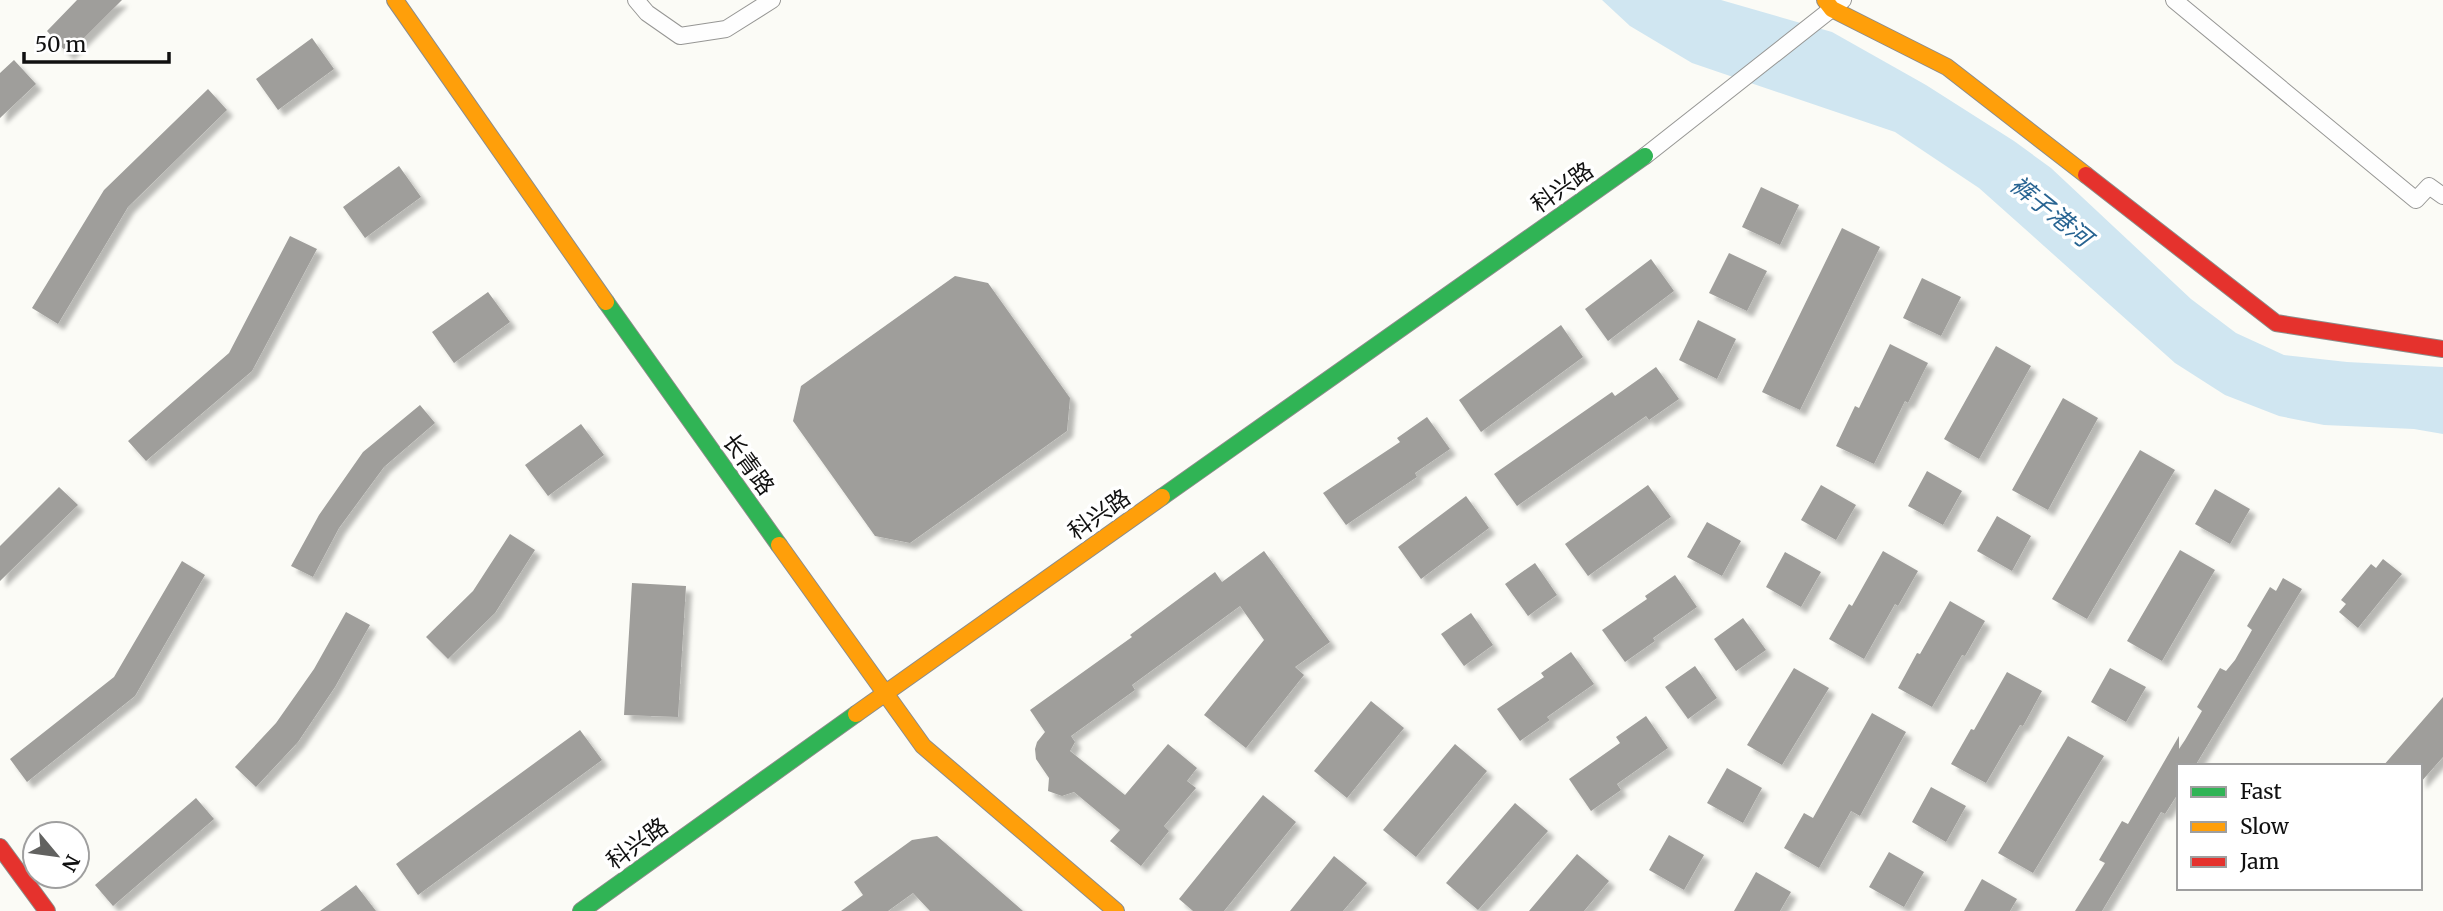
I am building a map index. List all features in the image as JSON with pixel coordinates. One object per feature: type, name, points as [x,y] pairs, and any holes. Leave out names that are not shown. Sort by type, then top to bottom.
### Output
[{"type":"street","name":"长青路","points":[[395,0],[650,365],[923,746],[1115,911]]},
{"type":"street","points":[[636,0],[648,13],[680,36],[726,29],[772,0]]},
{"type":"street","points":[[2174,0],[2416,200],[2429,186],[2443,196]]},
{"type":"street","name":"科兴路","points":[[582,911],[885,693],[1645,156],[1816,21],[1833,3]]},
{"type":"street","points":[[1833,3],[1947,67],[2276,323],[2443,349]]},
{"type":"street","points":[[0,847],[47,911]]},
{"type":"water","name":"裤子港河","points":[[1602,0],[1721,0],[1832,32],[1926,85],[2051,168],[2191,299],[2236,333],[2284,355],[2347,362],[2443,367],[2443,434],[2414,429],[2324,425],[2279,416],[2225,395],[2175,363],[1979,188],[1895,132],[1692,63],[1630,26]]},
{"type":"building","points":[[77,0],[122,0],[68,54],[47,31]]},
{"type":"building","points":[[312,38],[334,69],[278,110],[256,79]]},
{"type":"building","points":[[14,60],[36,84],[0,118],[0,73]]},
{"type":"building","points":[[208,89],[227,110],[128,207],[58,324],[32,308],[104,190]]},
{"type":"building","points":[[399,166],[421,197],[365,238],[343,207]]},
{"type":"building","points":[[1761,187],[1799,205],[1780,245],[1742,227]]},
{"type":"building","points":[[1842,228],[1880,247],[1800,410],[1762,392]]},
{"type":"building","points":[[290,236],[317,249],[252,371],[146,461],[128,441],[229,353]]},
{"type":"building","points":[[1729,253],[1767,271],[1747,311],[1709,293]]},
{"type":"building","points":[[1651,259],[1674,291],[1608,341],[1585,309]]},
{"type":"building","points":[[955,276],[988,283],[1070,398],[1067,431],[910,543],[875,536],[793,421],[801,386]]},
{"type":"building","points":[[1922,278],[1961,297],[1941,336],[1903,318]]},
{"type":"building","points":[[488,292],[510,322],[454,363],[432,332]]},
{"type":"building","points":[[1698,320],[1736,339],[1717,379],[1679,360]]},
{"type":"building","points":[[1561,325],[1583,357],[1481,432],[1459,400]]},
{"type":"building","points":[[1890,344],[1928,363],[1908,403],[1905,401],[1874,464],[1836,446],[1855,406],[1859,408]]},
{"type":"building","points":[[1996,346],[2031,366],[1979,459],[1944,439]]},
{"type":"building","points":[[1656,367],[1679,399],[1649,420],[1646,416],[1517,506],[1494,474],[1612,392],[1615,396]]},
{"type":"building","points":[[2063,398],[2098,418],[2048,510],[2012,490]]},
{"type":"building","points":[[420,405],[435,423],[384,467],[339,528],[313,577],[291,566],[319,515],[363,452]]},
{"type":"building","points":[[1427,417],[1450,449],[1415,473],[1417,477],[1346,525],[1323,493],[1400,442],[1397,438]]},
{"type":"building","points":[[581,424],[604,455],[548,496],[525,465]]},
{"type":"building","points":[[2140,450],[2175,470],[2087,619],[2052,599]]},
{"type":"building","points":[[1927,471],[1962,491],[1943,525],[1908,506]]},
{"type":"building","points":[[1648,485],[1671,517],[1588,576],[1565,544]]},
{"type":"building","points":[[1821,485],[1856,505],[1836,540],[1801,520]]},
{"type":"building","points":[[59,487],[78,505],[0,581],[0,546]]},
{"type":"building","points":[[2215,489],[2250,509],[2230,544],[2195,524]]},
{"type":"building","points":[[1466,496],[1489,528],[1421,579],[1398,547]]},
{"type":"building","points":[[1997,516],[2031,536],[2012,571],[1977,551]]},
{"type":"building","points":[[1707,522],[1741,541],[1722,576],[1687,557]]},
{"type":"building","points":[[510,534],[535,550],[495,613],[448,659],[426,637],[473,591]]},
{"type":"building","points":[[2180,550],[2215,570],[2162,661],[2127,641]]},
{"type":"building","points":[[1264,551],[1330,642],[1295,667],[1304,675],[1246,748],[1204,715],[1264,640],[1240,606],[1132,685],[1135,690],[1071,736],[1075,742],[1070,751],[1125,795],[1168,744],[1197,768],[1187,781],[1196,788],[1164,826],[1169,831],[1141,866],[1110,841],[1120,830],[1074,792],[1062,796],[1048,791],[1049,778],[1036,759],[1035,749],[1045,732],[1030,710],[1132,637],[1130,635],[1215,572],[1222,582]]},
{"type":"building","points":[[1883,551],[1918,571],[1898,606],[1895,604],[1864,659],[1829,639],[1849,604],[1852,606]]},
{"type":"building","points":[[1785,552],[1821,572],[1801,607],[1766,587]]},
{"type":"building","points":[[2383,559],[2402,574],[2358,628],[2339,612],[2346,604],[2341,600],[2371,564],[2376,568]]},
{"type":"building","points":[[182,561],[205,575],[135,696],[27,782],[10,759],[114,677]]},
{"type":"building","points":[[1535,563],[1557,595],[1528,616],[1505,584]]},
{"type":"building","points":[[1675,575],[1697,607],[1625,662],[1602,630],[1647,599],[1645,596]]},
{"type":"building","points":[[2283,578],[2302,589],[2196,764],[2177,764],[2177,795],[2165,814],[2161,812],[2102,911],[2075,911],[2105,863],[2099,860],[2122,821],[2128,824],[2179,736],[2179,749],[2202,711],[2197,707],[2220,668],[2226,671],[2235,660],[2252,630],[2247,626],[2270,587],[2276,591]]},
{"type":"building","points":[[632,583],[686,586],[678,717],[624,715]]},
{"type":"building","points":[[1950,601],[1985,621],[1932,707],[1898,688]]},
{"type":"building","points":[[346,612],[370,625],[335,687],[298,742],[256,787],[235,767],[276,723],[314,669]]},
{"type":"building","points":[[1471,613],[1493,645],[1464,666],[1441,634]]},
{"type":"building","points":[[1743,618],[1766,650],[1736,671],[1714,639]]},
{"type":"building","points":[[1571,652],[1594,684],[1547,717],[1550,720],[1520,741],[1497,709],[1544,677],[1541,673]]},
{"type":"building","points":[[1695,666],[1717,698],[1688,719],[1665,687]]},
{"type":"building","points":[[1794,668],[1829,688],[1782,765],[1747,745]]},
{"type":"building","points":[[2110,668],[2146,687],[2126,722],[2091,702]]},
{"type":"building","points":[[2007,672],[2042,691],[1986,783],[1951,764]]},
{"type":"building","points":[[2443,697],[2443,757],[2422,781],[2422,764],[2385,764]]},
{"type":"building","points":[[1371,701],[1404,728],[1347,798],[1314,771]]},
{"type":"building","points":[[1872,713],[1906,732],[1860,816],[1851,811],[1819,868],[1784,848],[1804,813],[1813,818]]},
{"type":"building","points":[[1646,716],[1668,748],[1617,784],[1621,790],[1591,811],[1569,779],[1620,743],[1616,737]]},
{"type":"building","points":[[580,730],[602,760],[418,895],[396,864]]},
{"type":"building","points":[[2068,736],[2104,756],[2033,873],[1998,853]]},
{"type":"building","points":[[1455,744],[1487,771],[1416,857],[1383,830]]},
{"type":"building","points":[[1727,768],[1762,788],[1743,823],[1707,803]]},
{"type":"building","points":[[1931,787],[1966,806],[1946,842],[1912,822]]},
{"type":"building","points":[[1263,795],[1296,822],[1224,911],[1193,911],[1179,899]]},
{"type":"building","points":[[196,798],[214,819],[113,906],[95,885]]},
{"type":"building","points":[[1515,803],[1548,831],[1478,910],[1446,883]]},
{"type":"building","points":[[1669,835],[1704,855],[1684,890],[1649,870]]},
{"type":"building","points":[[937,836],[1023,911],[930,911],[913,893],[888,911],[841,911],[863,895],[854,882],[912,840]]},
{"type":"building","points":[[1889,852],[1924,872],[1904,907],[1869,887]]},
{"type":"building","points":[[1577,854],[1609,881],[1584,911],[1529,911]]},
{"type":"building","points":[[1334,856],[1367,883],[1343,911],[1290,911]]},
{"type":"building","points":[[1756,872],[1791,892],[1780,911],[1734,911]]},
{"type":"building","points":[[1982,879],[2017,899],[2010,911],[1964,911]]},
{"type":"building","points":[[356,885],[376,911],[320,911]]},
{"type":"traffic: fast","points":[[1162,497],[1645,156]]},
{"type":"traffic: fast","points":[[606,302],[779,545]]},
{"type":"traffic: fast","points":[[581,911],[856,714]]},
{"type":"traffic: slow","points":[[395,0],[606,302]]},
{"type":"traffic: slow","points":[[1825,0],[1832,9],[1947,67],[2086,175]]},
{"type":"traffic: slow","points":[[856,714],[1162,497]]},
{"type":"traffic: slow","points":[[779,545],[923,746],[1116,911]]},
{"type":"traffic: jam","points":[[2086,175],[2276,323],[2443,349]]},
{"type":"traffic: jam","points":[[0,847],[47,911]]}]
